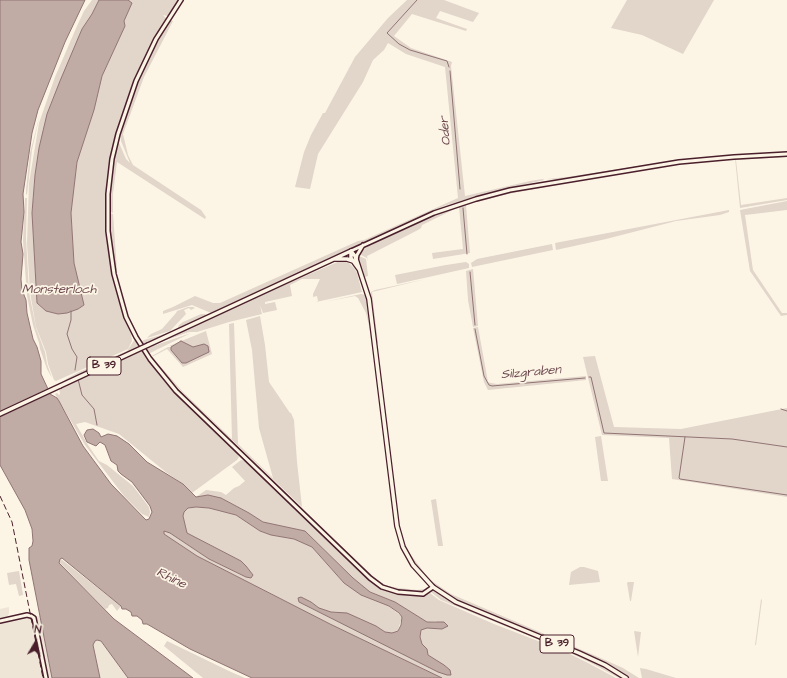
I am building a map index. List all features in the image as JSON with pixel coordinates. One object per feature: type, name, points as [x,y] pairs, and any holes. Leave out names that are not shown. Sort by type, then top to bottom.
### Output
[{"type":"main road","name":"B 39","points":[[0,414],[351,251],[350,255],[355,261],[359,270],[369,299],[399,533],[403,547],[410,560],[419,573],[432,587],[456,602],[567,648],[605,665],[626,678]]},
{"type":"main road","points":[[334,259],[347,259],[355,261]]},
{"type":"street","points":[[181,0],[156,39],[138,75],[118,134],[112,159],[108,190],[108,231],[114,274],[126,317],[150,360],[176,391],[372,580],[382,587],[398,592],[423,594],[432,587]]},
{"type":"street","points":[[351,251],[434,213],[476,199],[510,190],[679,162],[787,154]]},
{"type":"street","points":[[355,261],[363,245]]},
{"type":"street","points":[[0,621],[27,615],[33,617],[46,678]]},
{"type":"shaded area","points":[[92,0],[99,0],[82,29],[47,114],[39,148],[35,175],[32,213],[37,303],[46,311],[58,314],[67,313],[84,305],[74,263],[71,213],[77,162],[94,110],[102,76],[125,26],[124,21],[132,3],[128,0],[180,0],[168,16],[163,15],[166,18],[166,21],[155,38],[137,76],[117,134],[109,166],[106,206],[109,250],[116,288],[132,341],[128,349],[56,381],[54,380],[48,364],[46,352],[36,327],[30,292],[27,243],[29,183],[39,123],[55,77],[84,11]]},
{"type":"shaded area","points":[[407,0],[444,0],[479,13],[473,22],[440,11],[436,18],[467,29],[466,31],[412,14],[394,36],[411,48],[452,62],[451,66],[465,196],[530,181],[544,180],[491,192],[444,206],[211,313],[192,305],[163,314],[163,311],[195,296],[213,303],[220,303],[458,198],[445,67],[406,54],[388,43],[384,50],[373,60],[363,82],[318,154],[310,189],[295,187],[304,152],[311,135],[323,113],[325,113],[355,57],[388,18]]},
{"type":"shaded area","points":[[627,0],[714,0],[683,54],[642,35],[611,28]]},
{"type":"shaded area","points":[[169,20],[173,21],[144,77],[123,134],[128,155],[133,165],[201,210],[206,217],[205,219],[117,162],[113,194],[113,213],[109,211],[109,197],[117,142],[119,142],[126,159],[130,163],[121,141],[120,133],[143,68]]},
{"type":"shaded area","points":[[40,114],[32,150],[27,195],[26,190],[30,153]]},
{"type":"shaded area","points":[[787,155],[787,157],[736,160],[741,205],[787,198],[787,200],[740,208],[735,158]]},
{"type":"shaded area","points":[[677,160],[558,180],[547,179],[567,177]]},
{"type":"shaded area","points":[[543,186],[546,187],[508,194],[466,205],[470,253],[433,259],[432,253],[463,249],[459,207],[422,225],[418,230],[367,256],[368,261],[367,258],[359,254],[367,247],[446,210],[505,193]]},
{"type":"shaded area","points":[[25,198],[27,198],[26,237],[29,292],[36,328],[45,352],[52,378],[40,349],[27,296],[23,241]]},
{"type":"shaded area","points":[[787,201],[787,210],[745,215],[753,270],[782,313],[787,313],[787,315],[781,316],[750,271],[740,210]]},
{"type":"shaded area","points":[[729,210],[729,212],[720,215],[676,221],[556,250],[555,243]]},
{"type":"shaded area","points":[[109,213],[113,214],[117,270],[115,271],[110,239]]},
{"type":"shaded area","points":[[552,244],[553,250],[472,267],[471,263],[477,259]]},
{"type":"shaded area","points":[[359,256],[366,259],[368,276],[365,277],[359,262]]},
{"type":"shaded area","points":[[340,261],[347,261],[354,268],[357,273],[362,292],[316,302],[318,301],[317,296],[313,297],[313,294],[320,279],[302,279],[290,285],[292,296],[265,302],[265,304],[275,302],[277,310],[263,313],[260,305],[262,314],[197,332],[189,332],[152,345],[228,309]]},
{"type":"shaded area","points":[[466,262],[469,264],[469,268],[397,284],[395,275]]},
{"type":"shaded area","points":[[473,269],[478,326],[473,327],[468,300],[466,271]]},
{"type":"shaded area","points":[[426,279],[372,292],[377,344],[370,296],[371,292]]},
{"type":"shaded area","points":[[361,294],[366,295],[368,301],[381,402],[369,326],[366,313],[358,298],[355,296],[324,302]]},
{"type":"shaded area","points":[[188,307],[195,308],[191,310],[189,308],[184,310],[186,314],[170,331],[147,338],[151,334],[162,329],[177,311]]},
{"type":"shaded area","points":[[201,314],[205,314],[207,316],[177,330],[179,325],[183,322]]},
{"type":"shaded area","points":[[260,316],[269,382],[291,413],[294,420],[302,507],[184,394],[162,370],[156,361],[184,393],[232,439],[229,324],[234,323],[238,444],[273,478],[259,428],[252,350],[246,320]]},
{"type":"shaded area","points":[[478,327],[488,382],[497,384],[586,376],[586,380],[488,390],[484,382],[473,328]]},
{"type":"shaded area","points":[[206,331],[212,354],[183,367],[167,349],[153,357],[152,356],[168,347],[174,347],[169,346]]},
{"type":"shaded area","points":[[168,333],[143,345],[141,342],[144,340]]},
{"type":"shaded area","points":[[191,333],[150,353],[146,349],[150,347]]},
{"type":"shaded area","points":[[135,339],[155,370],[169,387],[235,450],[239,457],[192,493],[183,484],[119,434],[85,422],[76,424],[99,461],[107,465],[133,486],[149,507],[149,517],[142,514],[124,496],[85,445],[55,394],[60,394],[59,386],[66,379],[127,351]]},
{"type":"shaded area","points":[[595,356],[614,427],[681,429],[787,408],[787,497],[672,479],[669,438],[602,435],[583,357]]},
{"type":"shaded area","points":[[151,358],[186,398],[280,487],[297,504],[297,507],[183,397]]},
{"type":"shaded area","points":[[601,436],[608,481],[601,481],[595,437]]},
{"type":"shaded area","points":[[241,460],[246,461],[371,580],[384,589],[396,593],[418,595],[430,593],[439,600],[494,624],[564,651],[616,678],[442,678],[330,624],[197,556],[164,534],[164,531],[170,533],[209,559],[251,578],[253,575],[246,566],[235,558],[187,533],[183,516],[184,512],[188,508],[209,508],[236,515],[260,531],[302,542],[312,547],[344,583],[389,606],[402,617],[398,630],[392,633],[385,632],[376,626],[347,614],[331,612],[319,608],[450,670],[428,655],[427,649],[422,644],[420,637],[421,630],[427,628],[442,629],[436,621],[427,622],[395,602],[370,592],[353,578],[305,531],[263,522],[221,498],[208,495],[196,497],[206,490],[221,492],[226,495],[234,488],[239,486],[245,481],[232,467]],"holes":[[[298,598],[311,602],[319,608]]]},
{"type":"shaded area","points":[[436,499],[443,546],[438,546],[431,500]]},
{"type":"shaded area","points":[[299,506],[379,582],[388,586],[399,588],[417,590],[425,589],[420,592],[397,590],[385,587],[374,580],[299,508]]},
{"type":"shaded area","points":[[408,551],[429,579],[451,594],[623,668],[639,678],[619,678],[564,650],[441,600],[431,592],[435,587],[413,563]]},
{"type":"shaded area","points":[[61,559],[121,606],[117,611],[112,604],[105,609],[60,563]]},
{"type":"shaded area","points":[[580,567],[598,571],[600,582],[569,585],[571,572]]},
{"type":"shaded area","points":[[19,571],[23,595],[19,596],[16,584],[9,585],[7,573]]},
{"type":"shaded area","points":[[634,582],[631,601],[627,583]]},
{"type":"shaded area","points":[[761,599],[762,600],[755,645]]},
{"type":"shaded area","points":[[9,607],[8,616],[0,618],[0,609]]},
{"type":"shaded area","points":[[40,616],[52,678],[0,678],[0,624]]},
{"type":"shaded area","points":[[634,631],[641,632],[638,657]]},
{"type":"shaded area","points":[[96,640],[101,641],[128,678],[100,678],[93,645]]},
{"type":"shaded area","points":[[167,641],[245,678],[203,678],[164,646]]},
{"type":"shaded area","points":[[640,668],[646,669],[676,678],[642,678]]},
{"type":"water","name":"Rhine","points":[[0,0],[85,0],[65,42],[38,110],[32,133],[23,194],[24,212],[21,242],[23,254],[21,279],[22,290],[26,300],[27,313],[33,339],[41,361],[41,374],[50,394],[59,401],[83,446],[111,484],[146,520],[149,519],[152,512],[150,506],[132,482],[118,471],[117,465],[111,461],[105,445],[100,442],[96,446],[87,442],[84,435],[87,430],[93,429],[99,433],[101,437],[108,434],[117,436],[129,444],[147,462],[183,484],[196,497],[208,495],[221,498],[263,522],[305,531],[353,578],[370,592],[395,602],[427,622],[444,622],[448,626],[442,629],[427,628],[421,630],[420,637],[422,644],[427,649],[428,655],[450,670],[451,675],[438,672],[299,602],[298,598],[301,597],[319,608],[331,612],[347,613],[376,626],[385,632],[392,633],[398,631],[401,625],[402,617],[399,613],[389,606],[361,595],[344,583],[312,547],[294,539],[271,535],[260,531],[236,515],[209,508],[196,507],[188,508],[184,512],[183,516],[187,533],[241,561],[253,575],[251,578],[209,559],[170,533],[164,531],[164,534],[197,556],[330,624],[442,678],[252,678],[190,649],[147,624],[143,624],[142,620],[137,616],[132,616],[131,612],[126,609],[122,609],[121,606],[62,558],[60,559],[59,563],[114,619],[193,678],[128,678],[101,641],[97,640],[93,645],[100,678],[52,678],[29,560],[29,548],[32,546],[33,541],[32,529],[25,510],[0,465]]},
{"type":"water","name":"Monsterloch","points":[[99,0],[128,0],[132,3],[124,21],[125,26],[102,76],[94,110],[77,162],[71,213],[74,263],[84,305],[67,313],[58,314],[46,311],[37,303],[32,213],[35,175],[39,148],[47,114],[82,29]]},
{"type":"water","points":[[181,341],[193,347],[204,344],[208,346],[209,352],[186,363],[182,363],[171,350],[171,347]]},
{"type":"pier","points":[[49,388],[52,393],[0,417],[0,411]]},
{"type":"waterway","name":"Oder","points":[[417,0],[387,33],[399,44],[410,50],[447,61],[449,67]]},
{"type":"waterway","name":"Oder","points":[[450,71],[460,189]]},
{"type":"waterway","name":"Silzgraben","points":[[463,208],[467,254]]},
{"type":"waterway","name":"Silzgraben","points":[[470,272],[475,325]]},
{"type":"waterway","points":[[71,311],[71,320],[67,334],[72,349],[77,357],[75,370]]},
{"type":"waterway","name":"Silzgraben","points":[[475,329],[484,376],[489,385],[492,386],[585,378]]},
{"type":"waterway","name":"Silzgraben","points":[[589,377],[591,377],[604,433],[732,439],[787,447]]},
{"type":"waterway","points":[[78,379],[82,395],[94,409],[97,425]]},
{"type":"waterway","name":"Silzgraben","points":[[781,409],[787,411]]},
{"type":"waterway","name":"Silzgraben","points":[[685,437],[680,479],[787,495]]},
{"type":"railway","points":[[0,496],[12,522],[43,678]]}]
